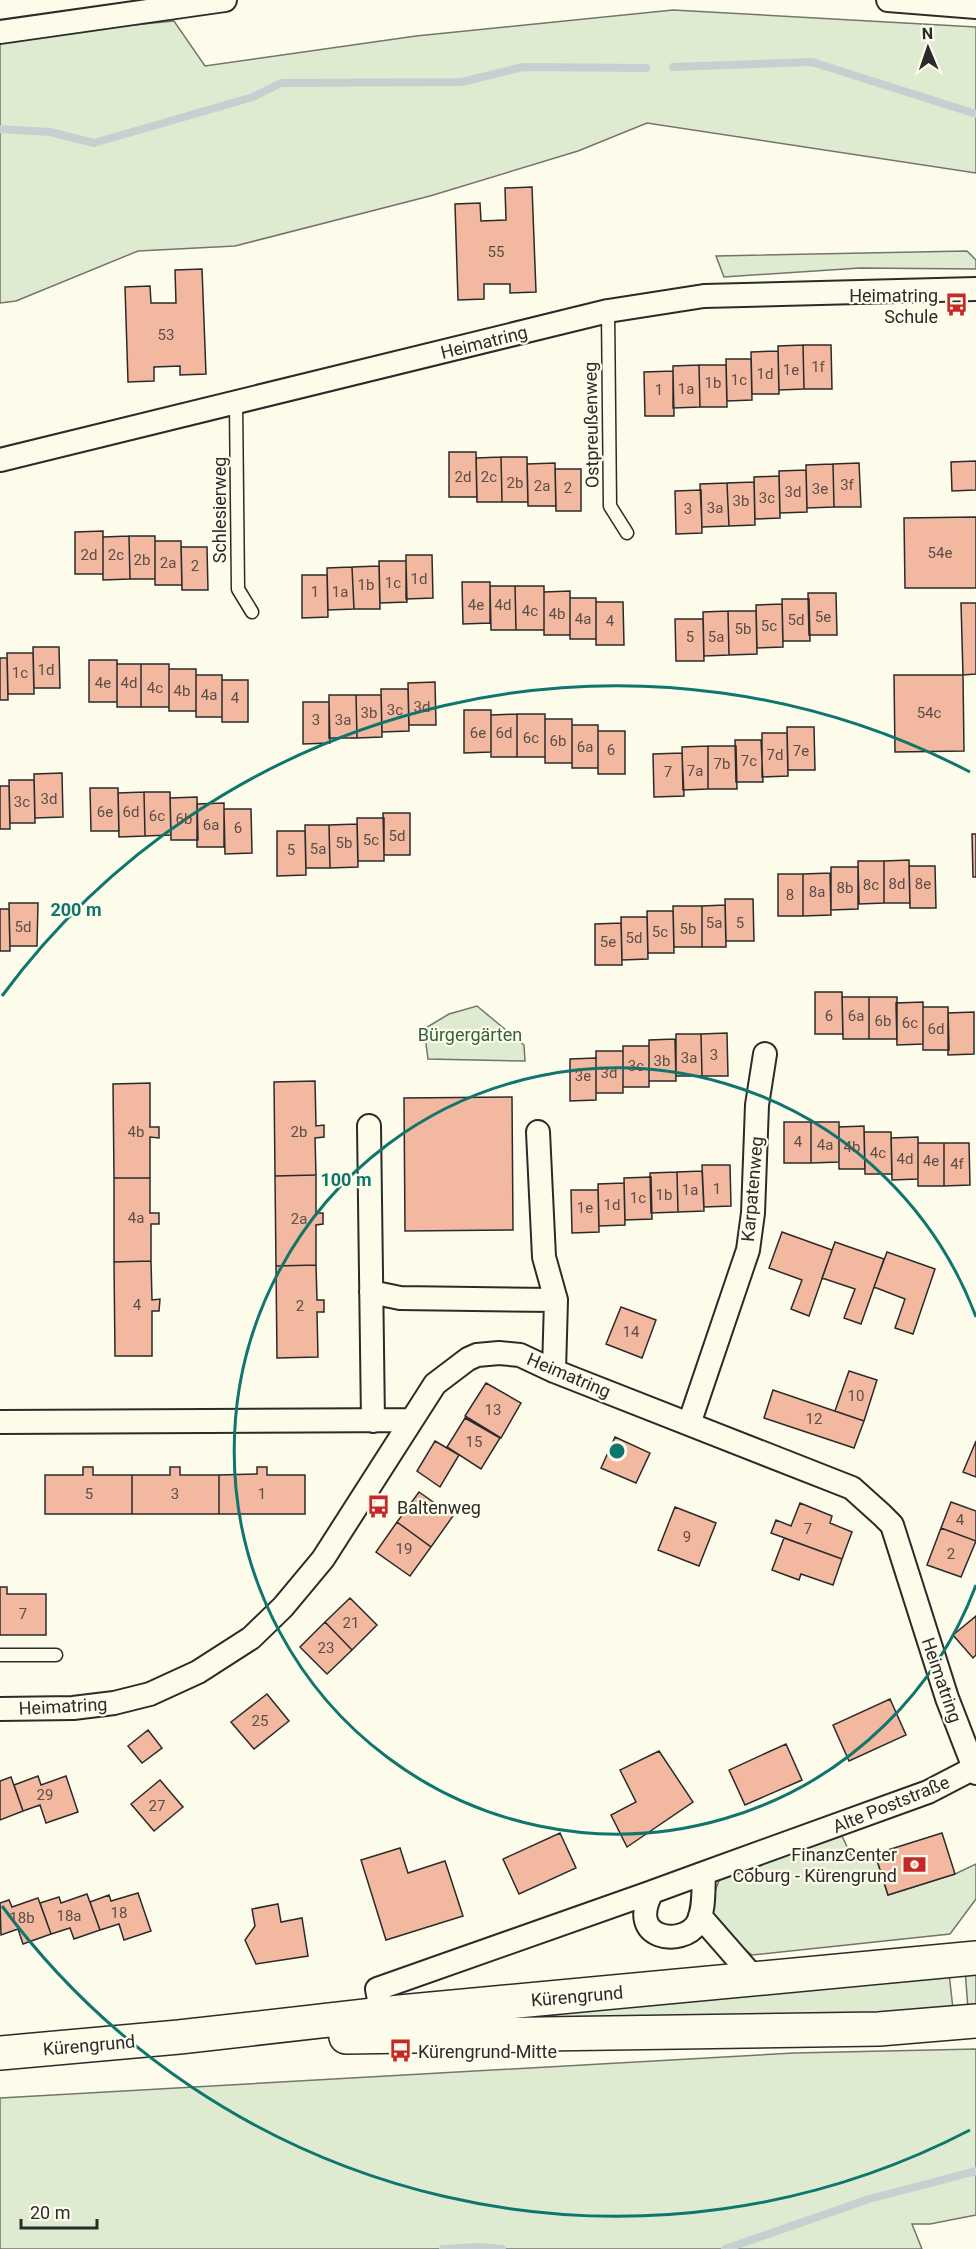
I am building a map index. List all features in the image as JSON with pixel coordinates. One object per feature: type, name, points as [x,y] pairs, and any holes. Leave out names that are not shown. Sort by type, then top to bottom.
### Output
[{"type":"main road","name":"Kürengrund","points":[[0,2053],[179,2037],[383,2025],[972,1952]]},
{"type":"main road","name":"Kürengrund","points":[[383,2025],[879,2029],[976,2021]]},
{"type":"street","points":[[0,32],[225,0]]},
{"type":"street","points":[[888,0],[976,7]]},
{"type":"street","name":"Heimatring","points":[[0,460],[608,311],[704,296],[976,289]]},
{"type":"street","name":"Karpatenweg","points":[[689,1424],[748,1250],[753,1213],[758,1105],[765,1054]]},
{"type":"street","points":[[369,1126],[373,1421]]},
{"type":"street","points":[[538,1132],[544,1257],[556,1300],[554,1371]]},
{"type":"street","points":[[371,1292],[400,1298],[556,1300]]},
{"type":"street","name":"Heimatring","points":[[0,1709],[73,1708],[114,1703],[150,1694],[198,1672],[250,1638],[283,1607],[323,1560],[435,1384],[468,1359],[477,1355],[499,1353],[520,1355],[554,1371],[852,1488],[892,1525],[947,1698],[976,1770]]},
{"type":"street","points":[[0,1422],[411,1420]]},
{"type":"street","name":"Alte Poststraße","points":[[383,2025],[377,1989],[868,1815],[928,1792],[976,1770]]},
{"type":"street","points":[[652,1892],[645,1906],[646,1923],[652,1931],[678,1936],[696,1926],[700,1916],[704,1873]]},
{"type":"street","points":[[700,1916],[755,1979]]},
{"type":"lane","name":"Ostpreußenweg","points":[[608,311],[610,506],[627,533]]},
{"type":"lane","name":"Schlesierweg","points":[[236,404],[238,589],[252,612]]},
{"type":"lane","points":[[0,1655],[56,1655]]},
{"type":"green space","points":[[673,10],[976,27],[976,173],[647,123],[578,151],[430,196],[235,246],[138,251],[16,301],[0,303],[0,38],[174,21],[205,66],[416,36]]},
{"type":"green space","points":[[967,251],[976,260],[976,269],[860,268],[724,277],[716,256]]},
{"type":"green space","name":"Bürgergärten","points":[[477,1006],[524,1045],[525,1061],[428,1059],[424,1029],[449,1014]]},
{"type":"green space","points":[[842,1836],[851,1855],[875,1854],[888,1895],[955,1874],[976,1864],[976,1899],[950,1934],[752,1955],[725,1934],[709,1906],[721,1876]]},
{"type":"green space","points":[[965,1969],[976,1969],[976,2008],[968,2009]]},
{"type":"green space","points":[[949,1973],[953,2009],[906,2014],[470,2022]]},
{"type":"green space","points":[[976,2049],[976,2215],[930,2224],[912,2224],[922,2249],[0,2249],[0,2098],[794,2053]]},
{"type":"building","points":[[532,187],[536,292],[510,293],[510,284],[484,284],[484,299],[458,300],[455,204],[480,203],[481,221],[506,220],[505,188]]},
{"type":"building","points":[[202,269],[206,374],[180,375],[180,366],[154,367],[154,381],[128,382],[125,287],[150,286],[151,303],[176,303],[175,270]]},
{"type":"building","points":[[803,345],[804,389],[779,390],[778,346]]},
{"type":"building","points":[[803,345],[831,345],[832,389],[804,389]]},
{"type":"building","points":[[778,351],[779,394],[752,394],[751,352]]},
{"type":"building","points":[[726,359],[751,359],[752,400],[727,401]]},
{"type":"building","points":[[699,365],[700,407],[673,408],[673,366]]},
{"type":"building","points":[[699,365],[726,365],[727,407],[700,407]]},
{"type":"building","points":[[673,371],[674,416],[645,416],[644,372]]},
{"type":"building","points":[[449,452],[476,452],[477,497],[449,497]]},
{"type":"building","points":[[501,457],[502,502],[477,502],[476,458]]},
{"type":"building","points":[[501,457],[527,457],[528,502],[502,502]]},
{"type":"building","points":[[976,461],[976,490],[952,491],[951,462]]},
{"type":"building","points":[[555,463],[556,506],[528,506],[527,464]]},
{"type":"building","points":[[859,463],[861,507],[834,507],[833,464]]},
{"type":"building","points":[[833,464],[834,507],[807,508],[806,465]]},
{"type":"building","points":[[555,469],[581,469],[581,511],[556,511]]},
{"type":"building","points":[[806,470],[807,512],[780,513],[779,471]]},
{"type":"building","points":[[779,476],[780,518],[755,519],[754,477]]},
{"type":"building","points":[[754,482],[755,525],[729,526],[727,483]]},
{"type":"building","points":[[727,483],[729,526],[702,527],[700,484]]},
{"type":"building","points":[[701,490],[702,533],[676,534],[675,491]]},
{"type":"building","points":[[976,517],[976,588],[905,588],[904,518]]},
{"type":"building","points":[[103,531],[103,574],[75,574],[75,532]]},
{"type":"building","points":[[129,536],[130,579],[103,580],[103,537]]},
{"type":"building","points":[[129,536],[155,536],[155,579],[130,579]]},
{"type":"building","points":[[155,541],[181,541],[182,585],[155,585]]},
{"type":"building","points":[[181,547],[207,547],[208,590],[182,590]]},
{"type":"building","points":[[406,555],[432,555],[433,598],[406,599]]},
{"type":"building","points":[[379,561],[406,561],[407,602],[380,603]]},
{"type":"building","points":[[379,566],[380,609],[354,609],[352,567]]},
{"type":"building","points":[[352,567],[354,609],[328,610],[327,568]]},
{"type":"building","points":[[302,575],[327,575],[328,617],[302,618]]},
{"type":"building","points":[[462,582],[490,582],[490,623],[463,624]]},
{"type":"building","points":[[490,586],[515,586],[516,630],[491,630]]},
{"type":"building","points":[[515,586],[544,586],[544,630],[516,630]]},
{"type":"building","points":[[570,591],[570,635],[544,635],[544,592]]},
{"type":"building","points":[[808,593],[836,593],[837,635],[809,635]]},
{"type":"building","points":[[570,598],[596,598],[596,639],[570,639]]},
{"type":"building","points":[[782,599],[809,599],[810,641],[783,641]]},
{"type":"building","points":[[596,602],[623,602],[624,645],[596,645]]},
{"type":"building","points":[[961,603],[976,603],[976,674],[963,675]]},
{"type":"building","points":[[782,604],[783,647],[757,648],[756,605]]},
{"type":"building","points":[[728,611],[756,611],[757,654],[729,655]]},
{"type":"building","points":[[728,611],[729,655],[704,656],[703,612]]},
{"type":"building","points":[[675,619],[703,619],[704,661],[676,661]]},
{"type":"building","points":[[33,647],[59,647],[60,688],[34,688]]},
{"type":"building","points":[[7,653],[33,653],[34,694],[8,694]]},
{"type":"building","points":[[0,658],[7,658],[8,700],[0,700]]},
{"type":"building","points":[[89,660],[117,660],[117,702],[89,702]]},
{"type":"building","points":[[117,664],[141,664],[141,707],[117,707]]},
{"type":"building","points":[[141,664],[169,664],[169,707],[141,707]]},
{"type":"building","points":[[169,669],[196,669],[196,711],[169,711]]},
{"type":"building","points":[[196,675],[222,675],[222,717],[196,717]]},
{"type":"building","points":[[894,675],[963,675],[964,751],[895,752]]},
{"type":"building","points":[[222,680],[248,680],[248,722],[222,722]]},
{"type":"building","points":[[435,682],[436,725],[409,725],[408,683]]},
{"type":"building","points":[[381,689],[408,689],[409,731],[382,732]]},
{"type":"building","points":[[329,695],[356,695],[357,738],[329,738]]},
{"type":"building","points":[[356,695],[381,695],[382,737],[357,738]]},
{"type":"building","points":[[303,702],[329,702],[330,743],[303,744]]},
{"type":"building","points":[[464,710],[491,710],[491,752],[464,753]]},
{"type":"building","points":[[517,714],[545,714],[545,757],[517,757]]},
{"type":"building","points":[[517,714],[517,757],[491,757],[491,715]]},
{"type":"building","points":[[545,719],[572,719],[572,763],[545,763]]},
{"type":"building","points":[[572,725],[598,725],[598,768],[572,768]]},
{"type":"building","points":[[787,727],[814,727],[815,770],[788,770]]},
{"type":"building","points":[[598,731],[625,731],[625,774],[598,774]]},
{"type":"building","points":[[762,733],[787,733],[788,776],[762,777]]},
{"type":"building","points":[[735,740],[761,740],[763,782],[736,782]]},
{"type":"building","points":[[708,746],[736,746],[737,789],[708,789]]},
{"type":"building","points":[[708,746],[708,789],[683,790],[682,747]]},
{"type":"building","points":[[682,753],[684,796],[654,797],[653,754]]},
{"type":"building","points":[[62,773],[63,817],[35,818],[34,774]]},
{"type":"building","points":[[9,780],[34,780],[35,823],[10,823]]},
{"type":"building","points":[[0,786],[9,786],[10,829],[0,829]]},
{"type":"building","points":[[90,788],[118,788],[119,831],[91,831]]},
{"type":"building","points":[[144,792],[170,792],[171,835],[145,836]]},
{"type":"building","points":[[144,792],[145,836],[119,837],[118,793]]},
{"type":"building","points":[[197,797],[198,840],[171,840],[170,798]]},
{"type":"building","points":[[224,803],[224,847],[197,847],[197,804]]},
{"type":"building","points":[[224,809],[251,809],[252,853],[225,854]]},
{"type":"building","points":[[383,813],[410,813],[410,855],[384,855]]},
{"type":"building","points":[[357,818],[384,818],[384,861],[358,861]]},
{"type":"building","points":[[357,824],[358,867],[330,868],[329,825]]},
{"type":"building","points":[[305,825],[329,825],[330,868],[306,868]]},
{"type":"building","points":[[277,831],[305,831],[306,875],[277,876]]},
{"type":"building","points":[[972,834],[976,834],[976,877],[973,877]]},
{"type":"building","points":[[909,860],[910,903],[884,903],[884,861]]},
{"type":"building","points":[[858,861],[884,861],[884,903],[859,904]]},
{"type":"building","points":[[909,866],[935,866],[936,908],[910,908]]},
{"type":"building","points":[[831,867],[858,867],[858,909],[831,910]]},
{"type":"building","points":[[830,873],[831,915],[803,916],[803,874]]},
{"type":"building","points":[[778,874],[803,874],[803,916],[778,916]]},
{"type":"building","points":[[725,899],[753,899],[754,941],[726,941]]},
{"type":"building","points":[[9,903],[38,903],[37,946],[10,946]]},
{"type":"building","points":[[725,905],[726,947],[702,947],[702,906]]},
{"type":"building","points":[[673,906],[702,906],[702,947],[674,947]]},
{"type":"building","points":[[0,909],[9,909],[10,951],[0,951]]},
{"type":"building","points":[[647,911],[673,911],[674,953],[648,953]]},
{"type":"building","points":[[621,917],[647,917],[648,959],[622,960]]},
{"type":"building","points":[[621,923],[622,965],[595,965],[595,924]]},
{"type":"building","points":[[815,992],[842,992],[843,1034],[815,1034]]},
{"type":"building","points":[[842,997],[869,997],[869,1039],[843,1039]]},
{"type":"building","points":[[869,997],[897,997],[897,1039],[869,1039]]},
{"type":"building","points":[[923,1002],[923,1044],[897,1045],[896,1003]]},
{"type":"building","points":[[923,1007],[948,1007],[949,1050],[923,1050]]},
{"type":"building","points":[[974,1012],[974,1054],[948,1055],[948,1013]]},
{"type":"building","points":[[727,1033],[728,1076],[702,1076],[701,1034]]},
{"type":"building","points":[[676,1034],[701,1034],[702,1076],[676,1076]]},
{"type":"building","points":[[675,1039],[676,1081],[649,1081],[649,1040]]},
{"type":"building","points":[[623,1046],[649,1046],[649,1087],[623,1087]]},
{"type":"building","points":[[596,1051],[623,1051],[623,1093],[596,1093]]},
{"type":"building","points":[[596,1058],[596,1100],[570,1101],[570,1059]]},
{"type":"building","points":[[315,1081],[316,1126],[324,1125],[324,1137],[315,1138],[316,1175],[275,1176],[274,1082]]},
{"type":"building","points":[[150,1083],[150,1127],[159,1127],[159,1138],[150,1137],[150,1178],[114,1178],[113,1084]]},
{"type":"building","points":[[512,1097],[513,1230],[405,1231],[404,1098]]},
{"type":"building","points":[[784,1122],[811,1122],[811,1163],[784,1163]]},
{"type":"building","points":[[811,1122],[839,1122],[839,1162],[811,1163]]},
{"type":"building","points":[[864,1126],[865,1169],[839,1169],[839,1127]]},
{"type":"building","points":[[864,1132],[891,1132],[892,1174],[865,1174]]},
{"type":"building","points":[[918,1137],[918,1179],[892,1180],[891,1138]]},
{"type":"building","points":[[918,1143],[944,1143],[944,1186],[918,1186]]},
{"type":"building","points":[[944,1143],[969,1143],[970,1185],[944,1186]]},
{"type":"building","points":[[702,1165],[730,1165],[731,1206],[704,1207]]},
{"type":"building","points":[[702,1171],[704,1211],[678,1212],[677,1172]]},
{"type":"building","points":[[677,1172],[678,1212],[651,1213],[650,1173]]},
{"type":"building","points":[[316,1175],[316,1213],[323,1213],[323,1224],[316,1225],[316,1265],[276,1266],[275,1176]]},
{"type":"building","points":[[651,1177],[652,1219],[625,1220],[624,1178]]},
{"type":"building","points":[[114,1178],[150,1178],[150,1213],[159,1213],[159,1224],[151,1224],[151,1261],[114,1262]]},
{"type":"building","points":[[624,1183],[625,1225],[599,1226],[598,1184]]},
{"type":"building","points":[[571,1190],[598,1190],[599,1232],[572,1233]]},
{"type":"building","points":[[782,1232],[832,1250],[809,1316],[791,1309],[802,1280],[769,1268]]},
{"type":"building","points":[[835,1242],[884,1259],[861,1324],[844,1318],[855,1289],[822,1278]]},
{"type":"building","points":[[887,1252],[935,1269],[913,1334],[895,1328],[905,1299],[874,1287]]},
{"type":"building","points":[[151,1261],[152,1300],[160,1299],[159,1311],[152,1311],[152,1356],[115,1356],[114,1262]]},
{"type":"building","points":[[316,1265],[317,1300],[324,1300],[324,1312],[317,1312],[318,1357],[277,1358],[276,1266]]},
{"type":"building","points":[[621,1307],[656,1320],[642,1358],[606,1344]]},
{"type":"building","points":[[849,1371],[877,1380],[864,1421],[835,1411]]},
{"type":"building","points":[[486,1383],[521,1403],[501,1438],[465,1416]]},
{"type":"building","points":[[773,1390],[864,1421],[854,1448],[764,1418]]},
{"type":"building","points":[[465,1418],[500,1438],[481,1469],[447,1447]]},
{"type":"building","points":[[615,1437],[650,1453],[636,1483],[601,1468]]},
{"type":"building","points":[[435,1441],[459,1455],[440,1487],[417,1471]]},
{"type":"building","points":[[976,1441],[976,1477],[963,1472]]},
{"type":"building","points":[[83,1467],[93,1467],[93,1475],[132,1475],[132,1514],[45,1514],[45,1475],[83,1475]]},
{"type":"building","points":[[170,1467],[180,1467],[180,1475],[219,1475],[219,1514],[132,1514],[132,1475],[170,1475]]},
{"type":"building","points":[[257,1467],[267,1467],[267,1475],[305,1475],[305,1514],[219,1514],[219,1475],[257,1474]]},
{"type":"building","points":[[419,1492],[453,1516],[431,1547],[397,1522]]},
{"type":"building","points":[[951,1502],[976,1511],[976,1541],[941,1528]]},
{"type":"building","points":[[800,1503],[832,1516],[830,1523],[852,1532],[842,1559],[771,1533],[776,1520],[791,1526]]},
{"type":"building","points":[[675,1507],[716,1523],[699,1566],[658,1550]]},
{"type":"building","points":[[397,1522],[431,1547],[410,1576],[376,1552]]},
{"type":"building","points":[[941,1528],[976,1541],[961,1577],[927,1565]]},
{"type":"building","points":[[784,1538],[842,1559],[833,1585],[801,1574],[799,1580],[772,1570]]},
{"type":"building","points":[[0,1587],[7,1587],[7,1594],[46,1594],[46,1635],[0,1635]]},
{"type":"building","points":[[350,1598],[377,1625],[352,1650],[325,1622]]},
{"type":"building","points":[[976,1616],[976,1655],[973,1658],[953,1635]]},
{"type":"building","points":[[325,1622],[352,1650],[327,1674],[300,1647]]},
{"type":"building","points":[[267,1694],[289,1721],[254,1749],[231,1722]]},
{"type":"building","points":[[890,1699],[906,1735],[849,1761],[833,1725]]},
{"type":"building","points":[[148,1730],[162,1748],[142,1763],[128,1746]]},
{"type":"building","points":[[786,1744],[802,1780],[745,1805],[729,1770]]},
{"type":"building","points":[[659,1751],[693,1802],[627,1847],[611,1815],[636,1802],[620,1770]]},
{"type":"building","points":[[38,1776],[41,1785],[66,1776],[78,1812],[46,1823],[40,1805],[23,1811],[14,1785]]},
{"type":"building","points":[[11,1777],[23,1811],[0,1820],[0,1781]]},
{"type":"building","points":[[160,1780],[183,1807],[154,1831],[131,1804]]},
{"type":"building","points":[[560,1833],[576,1868],[519,1894],[503,1859]]},
{"type":"building","name":"FinanzCenter Coburg - Kürengrund","points":[[942,1833],[955,1874],[888,1895],[875,1854]]},
{"type":"building","points":[[400,1848],[408,1873],[445,1861],[463,1916],[386,1940],[361,1860]]},
{"type":"building","points":[[138,1893],[151,1931],[124,1940],[119,1924],[100,1930],[90,1902],[109,1895],[111,1901]]},
{"type":"building","points":[[87,1894],[100,1930],[74,1939],[70,1928],[51,1934],[40,1903],[59,1897],[61,1903]]},
{"type":"building","points":[[38,1898],[51,1934],[23,1944],[18,1929],[1,1935],[0,1903],[9,1900],[12,1907]]},
{"type":"building","points":[[278,1904],[281,1922],[302,1918],[308,1956],[256,1964],[245,1940],[255,1926],[252,1909]]},
{"type":"waterway","points":[[673,67],[812,62],[976,114]]},
{"type":"waterway","points":[[0,129],[50,132],[94,143],[253,97],[281,83],[462,82],[523,67],[646,68]]},
{"type":"waterway","points":[[725,2249],[869,2199],[976,2171]]},
{"type":"waterway","points":[[443,2249],[479,2247],[502,2249]]},
{"type":"place","name":"Heimatring Schule","points":[[956,305]]},
{"type":"place","name":"Baltenweg","points":[[379,1507]]},
{"type":"place","name":"FinanzCenter Coburg - Kürengrund","points":[[915,1864]]},
{"type":"place","name":"Kürengrund-Mitte","points":[[400,2051]]}]
